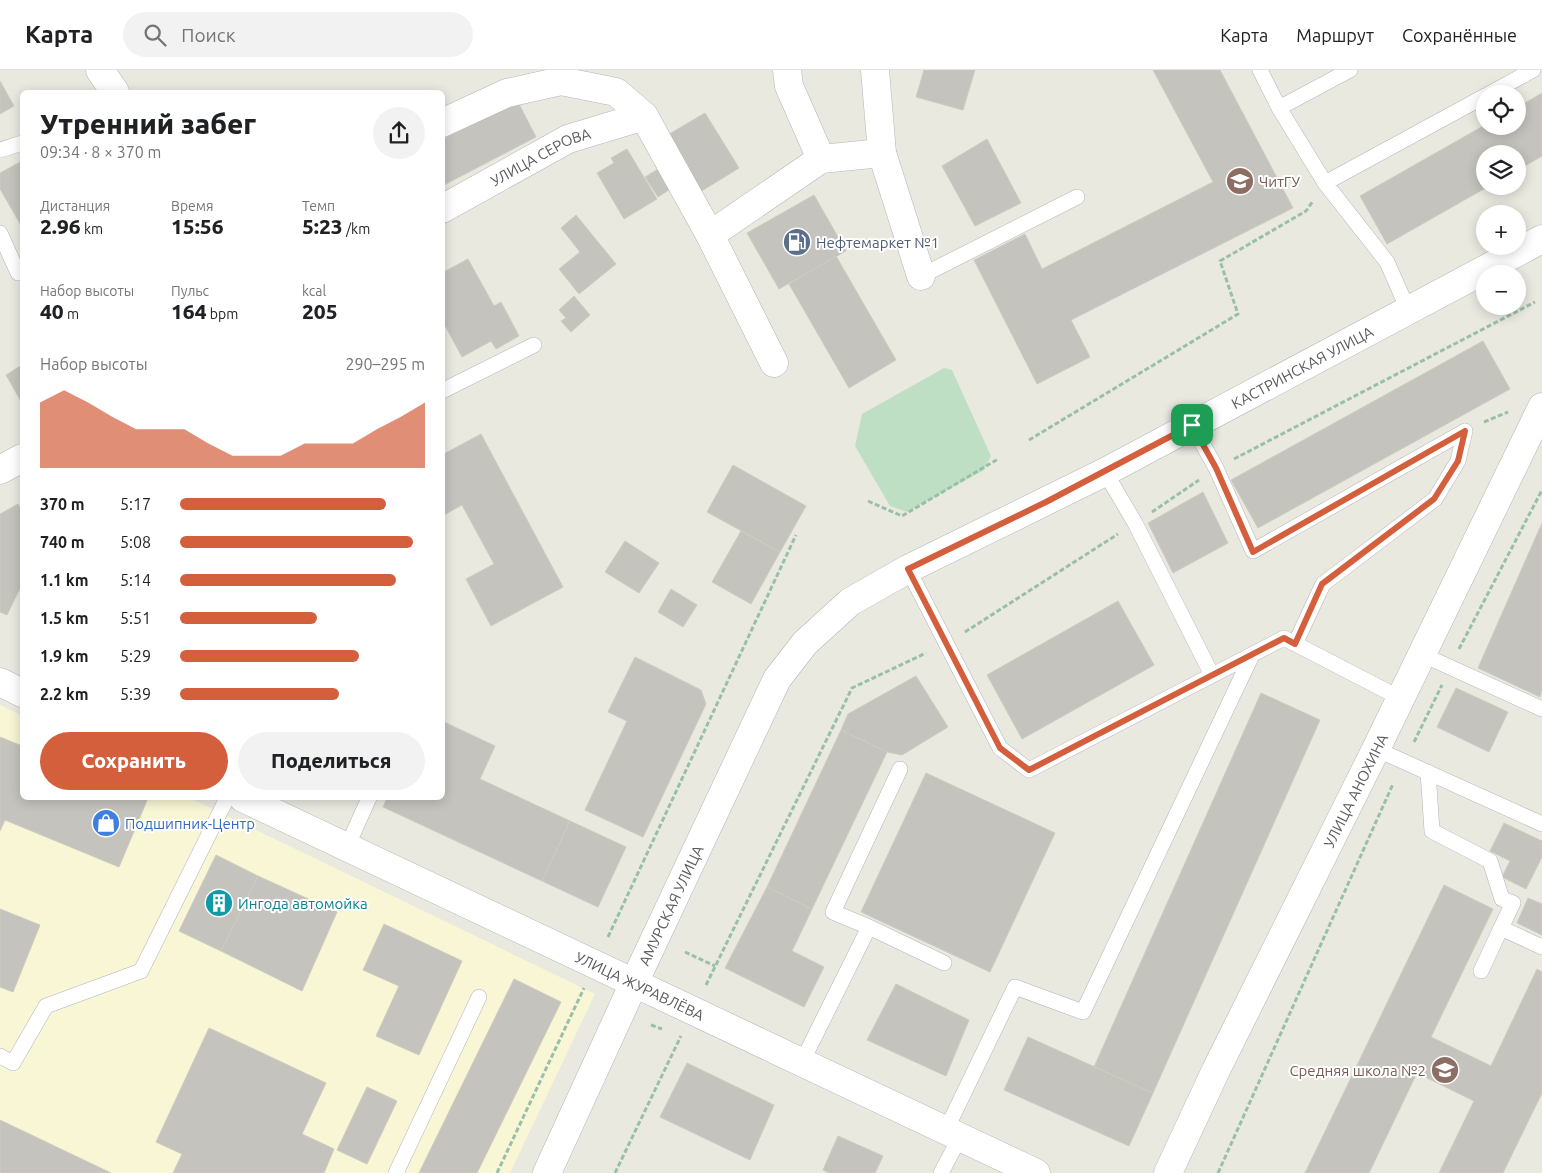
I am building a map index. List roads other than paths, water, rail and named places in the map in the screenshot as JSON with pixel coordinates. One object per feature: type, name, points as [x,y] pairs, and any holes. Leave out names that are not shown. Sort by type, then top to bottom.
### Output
[{"type":"street","points":[[100,70],[114,90]]},
{"type":"street","points":[[787,70],[789,86],[821,159]]},
{"type":"street","points":[[875,70],[882,154],[921,276]]},
{"type":"street","points":[[445,122],[507,93],[561,80],[616,92],[644,116],[710,235],[774,363]]},
{"type":"street","name":"УЛИЦА СЕРОВА","points":[[445,207],[568,139],[644,116]]},
{"type":"street","points":[[710,235],[821,159],[882,154]]},
{"type":"street","name":"КАСТРИНСКАЯ УЛИЦА","points":[[805,643],[850,602],[908,569],[1105,472],[1409,312],[1542,239]]},
{"type":"street","name":"УЛИЦА АНОХИНА","points":[[1168,1173],[1216,1070],[1422,654],[1529,407]]},
{"type":"street","points":[[0,470],[20,459]]},
{"type":"street","name":"АМУРСКАЯ УЛИЦА","points":[[547,1173],[777,679],[805,643]]},
{"type":"street","points":[[0,682],[20,692]]},
{"type":"street","name":"УЛИЦА ЖУРАВЛЁВА","points":[[247,800],[1036,1173]]},
{"type":"lane","points":[[1260,70],[1279,108],[1325,183],[1387,262],[1409,312]]},
{"type":"lane","points":[[1279,108],[1350,70]]},
{"type":"lane","points":[[1506,85],[1533,70]]},
{"type":"lane","points":[[1325,183],[1476,101]]},
{"type":"lane","points":[[0,150],[20,144]]},
{"type":"lane","points":[[921,276],[1077,198]]},
{"type":"lane","points":[[0,233],[18,272]]},
{"type":"lane","points":[[445,390],[534,345]]},
{"type":"lane","points":[[1192,425],[1216,468],[1253,552],[1465,431],[1458,461],[1434,499],[1322,584],[1295,644]]},
{"type":"lane","points":[[1105,472],[1135,523],[1212,674]]},
{"type":"lane","points":[[908,569],[1000,748],[1029,770],[1284,638],[1400,698]]},
{"type":"lane","points":[[1422,654],[1542,709]]},
{"type":"lane","points":[[941,1173],[953,1134],[1015,987],[1083,1012],[1252,655]]},
{"type":"lane","points":[[1376,749],[1542,824]]},
{"type":"lane","points":[[900,768],[833,912],[944,963]]},
{"type":"lane","points":[[1428,772],[1432,831],[1490,861],[1502,899],[1513,904],[1481,971]]},
{"type":"lane","points":[[0,1056],[13,1063],[46,1006],[141,971],[226,800]]},
{"type":"lane","points":[[347,847],[368,800]]},
{"type":"lane","points":[[802,1062],[869,927]]},
{"type":"lane","points":[[1501,928],[1542,947]]},
{"type":"lane","points":[[396,1173],[479,997]]},
{"type":"place","name":"ЧитГУ","points":[[1240,181]]},
{"type":"place","name":"Нефтемаркет №1","points":[[797,242]]},
{"type":"place","name":"Подшипник-Центр","points":[[106,823]]},
{"type":"place","name":"Ингода автомойка","points":[[219,903]]},
{"type":"place","name":"Средняя школа №2","points":[[1445,1070]]}]
